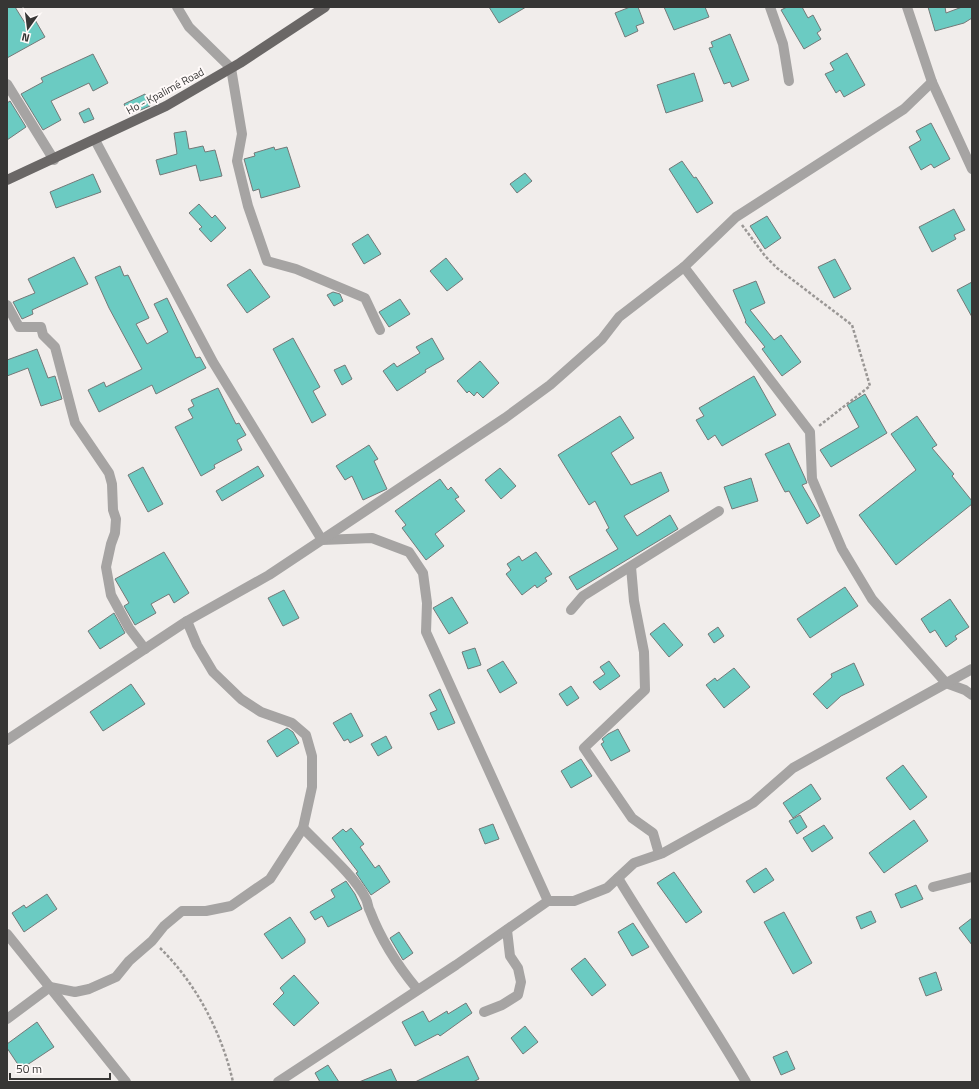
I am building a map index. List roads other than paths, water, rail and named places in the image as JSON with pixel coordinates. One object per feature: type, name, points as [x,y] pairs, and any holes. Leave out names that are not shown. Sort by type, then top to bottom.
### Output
[{"type":"main road","name":"Ho - Kpalimé Road","points":[[7,180],[54,160],[166,106],[231,68],[325,7]]},
{"type":"street","points":[[177,7],[189,27],[231,68],[242,134],[237,161],[248,206],[267,261],[296,269],[365,298],[380,330]]},
{"type":"street","points":[[770,7],[783,44],[789,81]]},
{"type":"street","points":[[907,7],[932,82],[972,169]]},
{"type":"street","points":[[7,740],[187,621],[269,575],[505,418],[550,385],[602,339],[619,317],[684,267],[736,217],[904,109],[932,82]]},
{"type":"street","points":[[7,84],[54,160]]},
{"type":"street","points":[[95,140],[213,362],[322,540]]},
{"type":"street","points":[[684,267],[810,432],[812,479],[842,549],[872,599],[946,683],[965,690],[972,695]]},
{"type":"street","points":[[7,305],[18,327],[41,327],[43,335],[55,347],[75,423],[109,473],[112,484],[113,510],[116,519],[115,533],[106,566],[111,595],[129,628],[145,649]]},
{"type":"street","points":[[571,610],[583,596],[720,511]]},
{"type":"street","points":[[322,540],[372,538],[409,552],[423,573],[427,603],[426,632],[548,901]]},
{"type":"street","points":[[631,567],[634,601],[644,652],[645,690],[584,748],[632,818],[653,833],[659,854]]},
{"type":"street","points":[[7,1019],[50,987],[75,992],[89,989],[116,977],[129,961],[152,941],[164,926],[182,911],[206,910],[231,906],[270,879],[303,828],[312,787],[312,756],[306,735],[292,724],[261,712],[241,699],[213,672],[197,644],[187,621]]},
{"type":"street","points":[[278,1082],[507,930],[548,901],[574,901],[607,888],[634,863],[659,854],[753,803],[793,768],[972,669]]},
{"type":"street","points":[[303,828],[360,890],[390,952],[417,989]]},
{"type":"street","points":[[932,887],[972,877]]},
{"type":"street","points":[[618,878],[655,939],[719,1035],[746,1082]]},
{"type":"street","points":[[484,1012],[502,1005],[518,996],[521,982],[518,968],[510,956],[507,930]]},
{"type":"street","points":[[7,934],[126,1082]]}]
